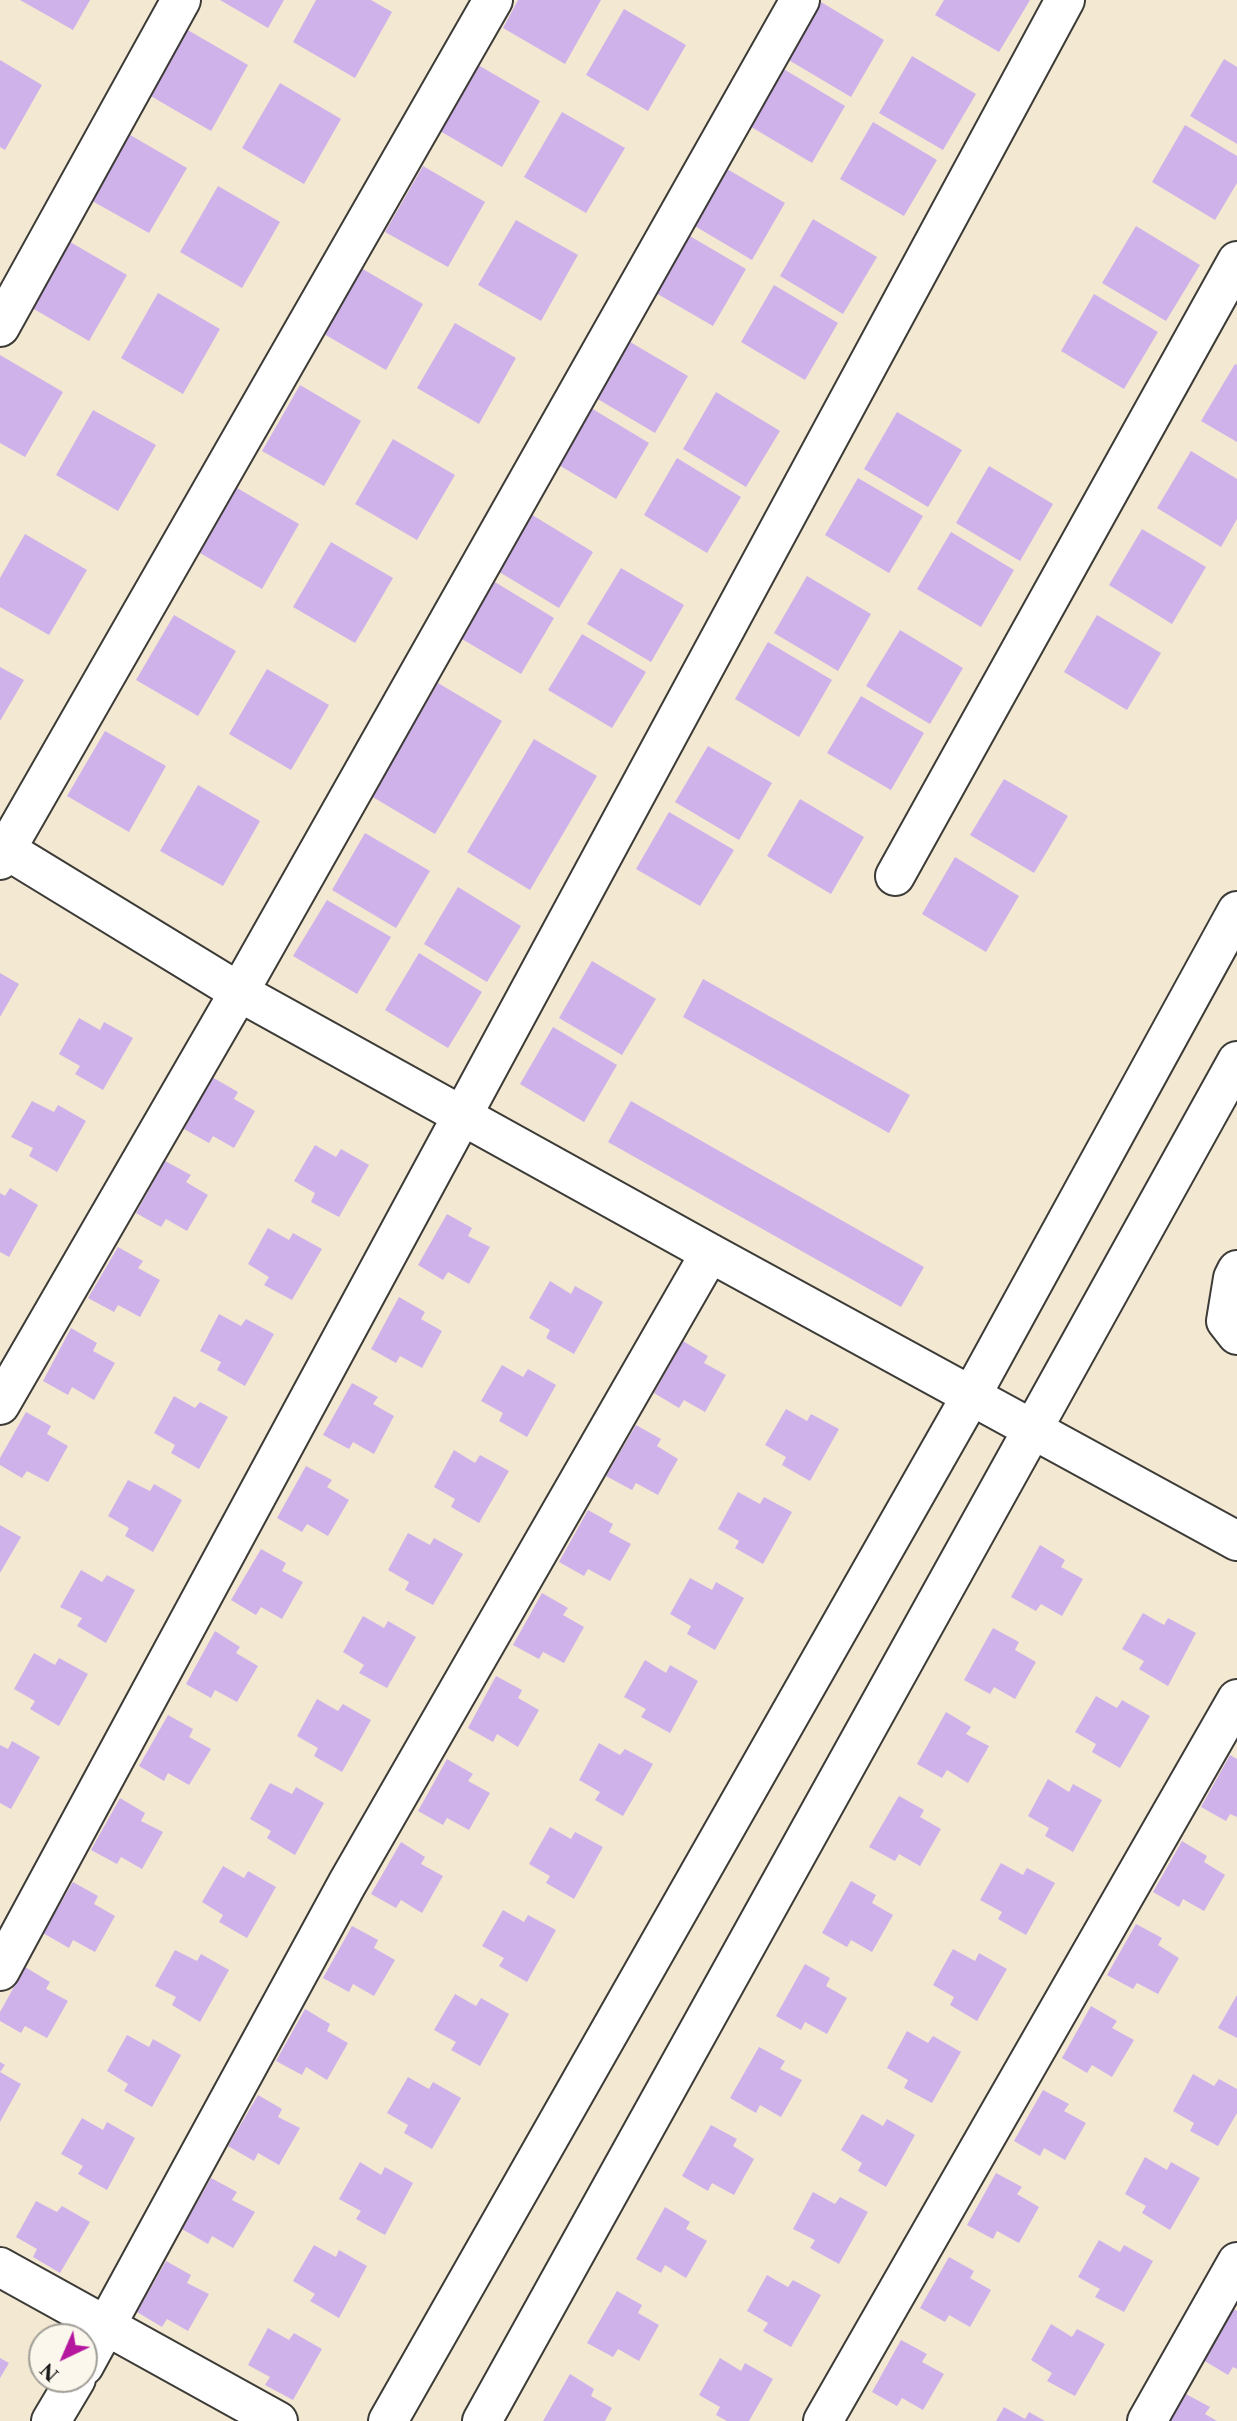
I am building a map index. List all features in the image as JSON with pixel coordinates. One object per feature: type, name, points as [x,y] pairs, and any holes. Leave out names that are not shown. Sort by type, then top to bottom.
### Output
[{"type":"street","points":[[0,327],[181,0]]},
{"type":"street","points":[[493,0],[2,851],[239,992],[1237,1541]]},
{"type":"street","points":[[0,1405],[239,992],[800,0]]},
{"type":"street","points":[[0,1971],[1065,0]]},
{"type":"street","points":[[895,876],[1237,261]]},
{"type":"street","points":[[388,2421],[971,1396],[1237,911]]},
{"type":"street","points":[[482,2421],[1237,1061]]},
{"type":"street","points":[[98,2342],[347,1884],[710,1253]]},
{"type":"street","points":[[1237,1270],[1233,1278],[1226,1321],[1237,1335]]},
{"type":"street","points":[[823,2421],[1237,1699]]},
{"type":"street","points":[[1147,2421],[1237,2262]]},
{"type":"street","points":[[0,2267],[278,2421]]},
{"type":"street","points":[[51,2421],[68,2393]]},
{"type":"building","points":[[20,0],[90,0],[73,30]]},
{"type":"building","points":[[220,0],[284,0],[268,28]]},
{"type":"building","points":[[316,0],[371,0],[392,12],[355,78],[293,42]]},
{"type":"building","points":[[518,0],[601,0],[565,64],[503,28]]},
{"type":"building","points":[[944,0],[1030,0],[999,52],[935,15]]},
{"type":"building","points":[[821,2],[884,40],[851,97],[787,59]]},
{"type":"building","points":[[624,9],[686,45],[648,111],[586,75]]},
{"type":"building","points":[[186,29],[248,65],[211,131],[149,95]]},
{"type":"building","points":[[912,56],[976,94],[943,150],[879,113]]},
{"type":"building","points":[[1224,59],[1237,67],[1237,144],[1190,116]]},
{"type":"building","points":[[0,60],[42,85],[5,150],[0,147]]},
{"type":"building","points":[[478,65],[540,101],[502,167],[440,131]]},
{"type":"building","points":[[782,68],[845,106],[812,163],[748,125]]},
{"type":"building","points":[[280,83],[341,119],[304,184],[242,148]]},
{"type":"building","points":[[562,112],[625,148],[586,213],[524,177]]},
{"type":"building","points":[[873,122],[937,160],[904,216],[840,179]]},
{"type":"building","points":[[1185,125],[1237,156],[1237,183],[1215,220],[1152,182]]},
{"type":"building","points":[[125,132],[187,168],[149,233],[87,198]]},
{"type":"building","points":[[423,166],[485,202],[448,267],[385,232]]},
{"type":"building","points":[[722,166],[785,203],[752,260],[688,222]]},
{"type":"building","points":[[218,186],[280,222],[242,288],[180,252]]},
{"type":"building","points":[[813,219],[877,257],[843,314],[780,276]]},
{"type":"building","points":[[516,220],[578,255],[541,321],[478,285]]},
{"type":"building","points":[[1136,226],[1200,265],[1166,321],[1102,283]]},
{"type":"building","points":[[683,232],[746,269],[713,326],[649,289]]},
{"type":"building","points":[[65,239],[127,275],[89,341],[27,305]]},
{"type":"building","points":[[361,268],[423,304],[386,370],[324,334]]},
{"type":"building","points":[[774,285],[838,323],[805,380],[741,342]]},
{"type":"building","points":[[158,293],[220,329],[183,394],[121,358]]},
{"type":"building","points":[[1094,294],[1158,332],[1124,389],[1061,351]]},
{"type":"building","points":[[455,323],[516,358],[479,424],[417,388]]},
{"type":"building","points":[[625,339],[688,376],[655,433],[591,395]]},
{"type":"building","points":[[0,355],[63,392],[25,457],[0,443]]},
{"type":"building","points":[[1235,364],[1237,365],[1237,442],[1201,421]]},
{"type":"building","points":[[300,385],[361,421],[324,486],[262,451]]},
{"type":"building","points":[[716,392],[780,431],[746,487],[683,449]]},
{"type":"building","points":[[586,405],[649,443],[616,499],[552,461]]},
{"type":"building","points":[[93,410],[156,445],[118,511],[56,475]]},
{"type":"building","points":[[897,412],[962,450],[928,507],[864,469]]},
{"type":"building","points":[[393,439],[455,475],[417,540],[355,504]]},
{"type":"building","points":[[1191,451],[1237,479],[1237,519],[1221,547],[1157,508]]},
{"type":"building","points":[[677,458],[741,497],[707,553],[644,515]]},
{"type":"building","points":[[989,466],[1053,504],[1020,561],[956,523]]},
{"type":"building","points":[[858,478],[923,516],[889,573],[825,535]]},
{"type":"building","points":[[237,488],[299,524],[262,589],[200,553]]},
{"type":"building","points":[[529,513],[593,552],[559,608],[496,570]]},
{"type":"building","points":[[1142,529],[1206,567],[1172,624],[1109,585]]},
{"type":"building","points":[[951,532],[1014,570],[981,627],[917,589]]},
{"type":"building","points":[[25,534],[87,570],[49,635],[0,607],[0,578]]},
{"type":"building","points":[[331,542],[393,578],[355,643],[293,607]]},
{"type":"building","points":[[621,568],[684,605],[651,662],[587,624]]},
{"type":"building","points":[[807,576],[871,614],[838,671],[774,633]]},
{"type":"building","points":[[490,579],[554,618],[521,674],[457,636]]},
{"type":"building","points":[[174,615],[236,651],[198,716],[136,680]]},
{"type":"building","points":[[1097,615],[1161,653],[1127,710],[1064,672]]},
{"type":"building","points":[[900,630],[963,668],[930,724],[866,686]]},
{"type":"building","points":[[582,634],[646,672],[612,728],[548,690]]},
{"type":"building","points":[[768,642],[832,680],[799,737],[735,699]]},
{"type":"building","points":[[0,667],[24,680],[0,721]]},
{"type":"building","points":[[267,669],[329,705],[291,770],[229,734]]},
{"type":"building","points":[[438,683],[502,721],[435,834],[371,796]]},
{"type":"building","points":[[861,696],[924,733],[891,790],[827,753]]},
{"type":"building","points":[[105,731],[166,766],[129,832],[67,796]]},
{"type":"building","points":[[534,739],[597,776],[530,890],[467,852]]},
{"type":"building","points":[[708,746],[772,783],[739,840],[675,802]]},
{"type":"building","points":[[1004,779],[1068,816],[1034,873],[970,835]]},
{"type":"building","points":[[198,785],[260,821],[223,886],[160,851]]},
{"type":"building","points":[[800,799],[864,837],[831,894],[767,856]]},
{"type":"building","points":[[669,812],[734,850],[700,906],[636,869]]},
{"type":"building","points":[[365,833],[430,871],[396,928],[332,890]]},
{"type":"building","points":[[955,857],[1019,896],[986,952],[922,914]]},
{"type":"building","points":[[458,887],[521,926],[487,982],[424,944]]},
{"type":"building","points":[[327,900],[391,937],[357,994],[293,956]]},
{"type":"building","points":[[419,953],[482,992],[448,1048],[385,1010]]},
{"type":"building","points":[[592,961],[656,999],[622,1055],[559,1018]]},
{"type":"building","points":[[0,973],[19,984],[0,1017]]},
{"type":"building","points":[[703,979],[910,1095],[889,1133],[683,1017]]},
{"type":"building","points":[[79,1018],[100,1030],[104,1022],[133,1038],[103,1090],[75,1074],[80,1066],[59,1054]]},
{"type":"building","points":[[553,1027],[617,1065],[584,1122],[520,1084]]},
{"type":"building","points":[[212,1077],[238,1092],[234,1099],[255,1111],[234,1148],[213,1136],[209,1143],[184,1129]]},
{"type":"building","points":[[32,1101],[54,1112],[58,1105],[86,1121],[57,1172],[29,1156],[33,1148],[11,1137]]},
{"type":"building","points":[[631,1101],[924,1267],[901,1307],[608,1142]]},
{"type":"building","points":[[315,1145],[336,1157],[341,1149],[369,1165],[339,1217],[311,1202],[315,1193],[294,1181]]},
{"type":"building","points":[[165,1161],[191,1175],[186,1182],[208,1195],[187,1231],[166,1219],[161,1227],[136,1213]]},
{"type":"building","points":[[10,1188],[38,1205],[9,1257],[0,1252],[0,1193],[5,1196]]},
{"type":"building","points":[[447,1214],[472,1228],[468,1236],[490,1247],[469,1284],[448,1272],[443,1280],[418,1265]]},
{"type":"building","points":[[268,1228],[289,1240],[293,1233],[322,1249],[292,1300],[264,1285],[269,1277],[248,1264]]},
{"type":"building","points":[[118,1247],[143,1261],[138,1268],[160,1280],[140,1317],[118,1305],[114,1312],[88,1298]]},
{"type":"building","points":[[550,1281],[571,1294],[575,1286],[603,1302],[574,1354],[546,1338],[550,1330],[529,1318]]},
{"type":"building","points":[[399,1297],[425,1312],[421,1319],[442,1331],[422,1368],[400,1356],[396,1363],[371,1349]]},
{"type":"building","points":[[219,1314],[241,1326],[246,1319],[274,1334],[245,1386],[217,1370],[221,1362],[200,1351]]},
{"type":"building","points":[[71,1328],[97,1343],[93,1351],[115,1363],[94,1400],[72,1387],[68,1395],[43,1381]]},
{"type":"building","points":[[683,1341],[708,1356],[704,1363],[726,1375],[705,1412],[684,1400],[679,1408],[654,1393]]},
{"type":"building","points":[[502,1365],[523,1377],[528,1369],[556,1385],[527,1437],[499,1421],[503,1413],[481,1401]]},
{"type":"building","points":[[352,1383],[378,1397],[373,1404],[394,1416],[374,1454],[353,1442],[349,1449],[323,1435]]},
{"type":"building","points":[[174,1396],[195,1408],[200,1402],[228,1417],[199,1469],[171,1453],[175,1445],[154,1433]]},
{"type":"building","points":[[786,1409],[807,1421],[811,1414],[839,1429],[810,1481],[782,1465],[786,1457],[765,1445]]},
{"type":"building","points":[[26,1412],[51,1426],[47,1434],[68,1446],[48,1482],[27,1471],[22,1478],[0,1465],[0,1458]]},
{"type":"building","points":[[636,1425],[661,1439],[657,1446],[678,1459],[658,1495],[636,1483],[632,1490],[606,1476]]},
{"type":"building","points":[[454,1450],[475,1463],[480,1455],[509,1471],[479,1523],[451,1507],[455,1499],[434,1487]]},
{"type":"building","points":[[306,1466],[332,1480],[327,1487],[349,1500],[328,1536],[307,1524],[302,1532],[277,1518]]},
{"type":"building","points":[[128,1480],[150,1491],[154,1484],[182,1500],[153,1552],[125,1536],[129,1528],[108,1516]]},
{"type":"building","points":[[738,1492],[760,1504],[764,1497],[792,1512],[763,1564],[735,1548],[739,1541],[718,1529]]},
{"type":"building","points":[[588,1510],[613,1524],[609,1532],[631,1544],[610,1581],[588,1569],[584,1576],[559,1562]]},
{"type":"building","points":[[0,1525],[21,1537],[0,1573]]},
{"type":"building","points":[[408,1533],[430,1545],[434,1538],[463,1554],[433,1605],[405,1590],[409,1582],[388,1570]]},
{"type":"building","points":[[1040,1545],[1065,1560],[1061,1567],[1083,1579],[1062,1616],[1041,1604],[1036,1611],[1011,1597]]},
{"type":"building","points":[[261,1549],[286,1563],[282,1571],[303,1582],[282,1619],[261,1607],[256,1615],[231,1600]]},
{"type":"building","points":[[81,1570],[102,1582],[107,1575],[135,1590],[106,1643],[77,1626],[82,1618],[60,1607]]},
{"type":"building","points":[[690,1578],[712,1590],[716,1582],[744,1598],[715,1650],[687,1634],[691,1626],[670,1614]]},
{"type":"building","points":[[542,1593],[568,1608],[563,1615],[584,1627],[564,1663],[543,1652],[539,1659],[513,1645]]},
{"type":"building","points":[[1143,1613],[1164,1625],[1168,1618],[1196,1633],[1168,1686],[1139,1669],[1144,1661],[1122,1649]]},
{"type":"building","points":[[363,1616],[384,1628],[388,1621],[416,1637],[387,1688],[359,1673],[364,1665],[343,1652]]},
{"type":"building","points":[[993,1628],[1019,1642],[1015,1650],[1036,1662],[1015,1699],[994,1687],[990,1694],[964,1680]]},
{"type":"building","points":[[215,1631],[240,1647],[236,1653],[258,1666],[237,1702],[215,1690],[211,1698],[186,1684]]},
{"type":"building","points":[[34,1653],[55,1665],[59,1658],[88,1674],[59,1726],[30,1709],[35,1701],[14,1689]]},
{"type":"building","points":[[645,1660],[666,1673],[670,1665],[698,1681],[670,1733],[641,1717],[646,1709],[624,1697]]},
{"type":"building","points":[[496,1676],[522,1690],[518,1698],[539,1710],[518,1747],[497,1734],[493,1742],[468,1728]]},
{"type":"building","points":[[1096,1696],[1117,1708],[1122,1700],[1150,1716],[1120,1768],[1092,1752],[1096,1744],[1075,1732]]},
{"type":"building","points":[[317,1699],[338,1711],[343,1704],[371,1720],[342,1772],[314,1756],[318,1748],[297,1736]]},
{"type":"building","points":[[946,1712],[971,1727],[966,1734],[989,1746],[968,1783],[947,1770],[942,1778],[917,1764]]},
{"type":"building","points":[[168,1715],[193,1729],[189,1737],[211,1749],[189,1785],[168,1773],[164,1781],[139,1766]]},
{"type":"building","points":[[12,1741],[40,1757],[11,1809],[0,1803],[0,1745],[8,1749]]},
{"type":"building","points":[[599,1743],[620,1755],[625,1749],[653,1764],[623,1816],[595,1800],[600,1792],[579,1780]]},
{"type":"building","points":[[1230,1755],[1237,1759],[1237,1817],[1230,1814],[1226,1821],[1201,1807]]},
{"type":"building","points":[[447,1759],[473,1774],[468,1781],[490,1793],[469,1830],[447,1818],[443,1825],[418,1811]]},
{"type":"building","points":[[1048,1779],[1069,1792],[1073,1784],[1102,1800],[1073,1852],[1045,1836],[1049,1828],[1028,1816]]},
{"type":"building","points":[[270,1783],[292,1794],[296,1787],[324,1803],[295,1855],[267,1838],[271,1831],[250,1819]]},
{"type":"building","points":[[899,1796],[924,1810],[920,1817],[941,1829],[920,1866],[899,1854],[895,1861],[869,1847]]},
{"type":"building","points":[[120,1798],[145,1813],[141,1821],[163,1832],[142,1869],[121,1857],[117,1864],[91,1850]]},
{"type":"building","points":[[550,1827],[571,1839],[575,1832],[603,1847],[574,1899],[546,1883],[550,1876],[529,1864]]},
{"type":"building","points":[[1182,1841],[1207,1856],[1204,1862],[1225,1875],[1204,1911],[1183,1899],[1179,1907],[1153,1892]]},
{"type":"building","points":[[401,1842],[425,1857],[421,1864],[443,1876],[422,1913],[401,1900],[396,1908],[371,1894]]},
{"type":"building","points":[[1001,1863],[1023,1875],[1027,1868],[1055,1883],[1026,1935],[998,1919],[1002,1912],[980,1900]]},
{"type":"building","points":[[223,1866],[244,1878],[248,1871],[276,1887],[247,1938],[219,1922],[223,1915],[202,1902]]},
{"type":"building","points":[[851,1881],[876,1895],[872,1903],[893,1915],[872,1952],[851,1940],[847,1947],[822,1933]]},
{"type":"building","points":[[73,1882],[98,1896],[94,1904],[115,1916],[95,1952],[73,1940],[69,1948],[43,1933]]},
{"type":"building","points":[[503,1910],[524,1922],[528,1915],[556,1930],[527,1982],[499,1966],[504,1958],[482,1946]]},
{"type":"building","points":[[1136,1924],[1162,1938],[1158,1945],[1179,1958],[1158,1994],[1137,1983],[1133,1989],[1107,1975]]},
{"type":"building","points":[[352,1926],[378,1940],[374,1948],[395,1960],[374,1996],[353,1984],[349,1992],[323,1978]]},
{"type":"building","points":[[953,1949],[975,1961],[979,1953],[1007,1969],[977,2021],[950,2005],[954,1997],[933,1985]]},
{"type":"building","points":[[175,1950],[197,1961],[201,1954],[229,1970],[200,2022],[172,2005],[176,1997],[155,1986]]},
{"type":"building","points":[[805,1964],[830,1978],[826,1986],[847,1998],[827,2034],[805,2022],[801,2030],[776,2016]]},
{"type":"building","points":[[25,1967],[50,1982],[46,1989],[68,2001],[47,2038],[25,2026],[21,2033],[0,2021],[0,2012]]},
{"type":"building","points":[[455,1994],[476,2006],[481,1998],[509,2014],[480,2066],[451,2050],[456,2042],[434,2030]]},
{"type":"building","points":[[1237,1995],[1237,2038],[1218,2028]]},
{"type":"building","points":[[1091,2006],[1117,2021],[1112,2028],[1134,2040],[1112,2077],[1092,2065],[1087,2073],[1062,2058]]},
{"type":"building","points":[[305,2009],[330,2024],[327,2031],[348,2043],[327,2080],[306,2067],[302,2075],[276,2061]]},
{"type":"building","points":[[907,2031],[928,2043],[933,2036],[961,2052],[932,2103],[904,2088],[908,2080],[887,2068]]},
{"type":"building","points":[[127,2035],[149,2047],[153,2039],[181,2055],[152,2107],[124,2091],[128,2084],[107,2071]]},
{"type":"building","points":[[759,2047],[785,2061],[780,2069],[802,2080],[781,2117],[760,2105],[756,2113],[730,2098]]},
{"type":"building","points":[[0,2072],[21,2084],[0,2122]]},
{"type":"building","points":[[1193,2074],[1214,2086],[1219,2079],[1237,2089],[1237,2113],[1218,2146],[1190,2131],[1194,2123],[1173,2111]]},
{"type":"building","points":[[408,2077],[429,2089],[433,2082],[461,2098],[432,2149],[404,2133],[408,2125],[387,2113]]},
{"type":"building","points":[[1043,2090],[1069,2104],[1064,2111],[1086,2123],[1065,2160],[1044,2148],[1040,2156],[1014,2141]]},
{"type":"building","points":[[258,2095],[282,2109],[278,2117],[300,2128],[279,2165],[258,2153],[254,2161],[228,2146]]},
{"type":"building","points":[[862,2114],[883,2126],[887,2119],[915,2135],[886,2187],[858,2171],[862,2163],[841,2150]]},
{"type":"building","points":[[82,2118],[103,2130],[107,2122],[135,2138],[107,2190],[78,2174],[83,2166],[61,2154]]},
{"type":"building","points":[[711,2125],[737,2139],[733,2146],[754,2159],[734,2195],[712,2183],[708,2191],[682,2176]]},
{"type":"building","points":[[1145,2157],[1167,2170],[1171,2162],[1200,2178],[1170,2230],[1142,2213],[1146,2206],[1125,2194]]},
{"type":"building","points":[[360,2162],[381,2175],[385,2167],[413,2183],[385,2235],[356,2219],[361,2211],[339,2199]]},
{"type":"building","points":[[996,2173],[1022,2187],[1017,2194],[1039,2207],[1019,2243],[997,2231],[993,2239],[967,2225]]},
{"type":"building","points":[[211,2178],[237,2192],[232,2200],[255,2212],[233,2248],[212,2236],[208,2244],[182,2229]]},
{"type":"building","points":[[813,2192],[835,2204],[840,2197],[868,2212],[839,2264],[810,2248],[815,2240],[793,2229]]},
{"type":"building","points":[[36,2201],[57,2212],[62,2206],[90,2222],[60,2273],[33,2257],[37,2249],[16,2237]]},
{"type":"building","points":[[665,2207],[690,2222],[686,2229],[707,2241],[686,2278],[665,2265],[661,2273],[636,2259]]},
{"type":"building","points":[[1099,2240],[1120,2252],[1124,2245],[1153,2261],[1124,2312],[1095,2297],[1100,2289],[1078,2277]]},
{"type":"building","points":[[314,2245],[336,2257],[339,2250],[367,2266],[339,2318],[310,2301],[315,2294],[293,2281]]},
{"type":"building","points":[[949,2257],[974,2271],[970,2278],[991,2290],[970,2327],[949,2315],[945,2322],[920,2308]]},
{"type":"building","points":[[166,2261],[191,2275],[187,2283],[209,2294],[188,2331],[167,2319],[162,2327],[137,2312]]},
{"type":"building","points":[[767,2275],[788,2287],[793,2280],[821,2295],[791,2347],[763,2331],[768,2323],[747,2311]]},
{"type":"building","points":[[617,2291],[642,2305],[638,2313],[659,2325],[639,2361],[618,2349],[613,2357],[587,2343]]},
{"type":"building","points":[[1232,2308],[1237,2311],[1237,2369],[1233,2367],[1228,2375],[1203,2360]]},
{"type":"building","points":[[1051,2324],[1072,2337],[1077,2329],[1105,2344],[1075,2396],[1047,2381],[1052,2373],[1031,2360]]},
{"type":"building","points":[[268,2328],[289,2340],[294,2333],[322,2349],[293,2400],[265,2385],[270,2377],[248,2365]]},
{"type":"building","points":[[901,2340],[927,2354],[922,2362],[944,2374],[923,2410],[902,2398],[897,2406],[872,2392]]},
{"type":"building","points":[[0,2358],[9,2363],[0,2378]]},
{"type":"building","points":[[720,2358],[741,2371],[745,2363],[773,2379],[749,2421],[727,2421],[716,2415],[720,2407],[699,2395]]},
{"type":"building","points":[[570,2374],[594,2389],[591,2396],[612,2408],[605,2421],[543,2421]]},
{"type":"building","points":[[1184,2393],[1210,2407],[1205,2414],[1217,2421],[1168,2421]]},
{"type":"building","points":[[1004,2407],[1025,2419],[1029,2412],[1045,2421],[996,2421]]}]
